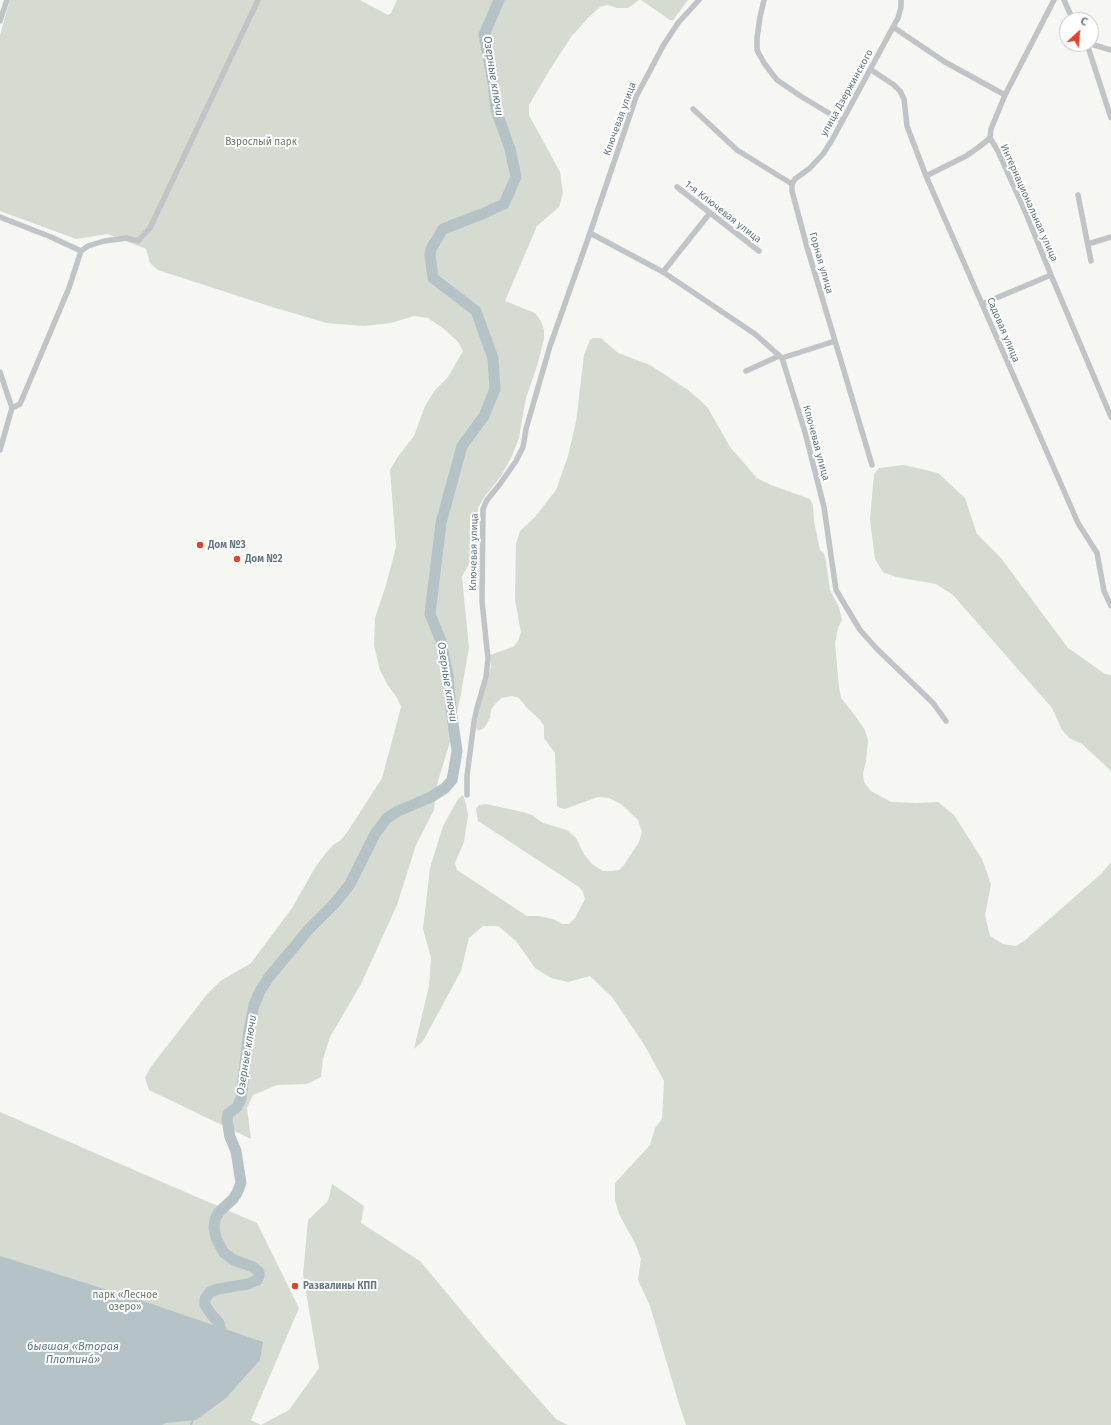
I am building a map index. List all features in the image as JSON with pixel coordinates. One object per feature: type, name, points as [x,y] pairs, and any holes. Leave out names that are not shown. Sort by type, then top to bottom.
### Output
[{"type":"street","points":[[1,18],[7,0]]},
{"type":"street","points":[[12,408],[20,404],[70,288],[80,251],[88,246],[104,241],[127,238],[138,242],[150,228],[258,0]]},
{"type":"street","name":"Ключевая улица","points":[[467,795],[467,776],[475,715],[486,677],[488,659],[482,601],[483,509],[487,500],[516,461],[522,447],[526,428],[550,346],[639,91],[650,68],[670,34],[699,0]]},
{"type":"street","points":[[764,0],[757,38],[757,50],[764,63],[777,80],[842,121]]},
{"type":"street","name":"улица Дзержинского","points":[[792,184],[795,179],[810,168],[824,154],[893,27],[900,13],[901,0]]},
{"type":"street","name":"Интернациональная улица","points":[[1054,0],[1005,95],[991,129],[990,138],[998,151],[1017,192],[1111,417]]},
{"type":"street","points":[[1064,0],[1069,12]]},
{"type":"street","points":[[893,27],[945,62],[1005,95]]},
{"type":"street","points":[[1099,46],[1111,50]]},
{"type":"street","points":[[1090,52],[1111,118]]},
{"type":"street","name":"Садовая улица","points":[[870,69],[894,85],[902,95],[907,126],[926,176],[1078,523],[1097,553],[1104,590],[1111,606]]},
{"type":"street","points":[[693,109],[736,150],[792,184]]},
{"type":"street","points":[[926,176],[966,156],[990,138]]},
{"type":"street","name":"Горная улица","points":[[792,184],[792,191],[798,216],[872,465]]},
{"type":"street","name":"1-я Ключевая улица","points":[[677,187],[759,251]]},
{"type":"street","points":[[1078,195],[1091,261]]},
{"type":"street","points":[[663,272],[710,213]]},
{"type":"street","points":[[0,217],[51,236],[80,251]]},
{"type":"street","points":[[590,233],[663,272],[755,334],[780,357]]},
{"type":"street","points":[[1088,244],[1111,237]]},
{"type":"street","points":[[982,304],[1051,276]]},
{"type":"street","points":[[746,371],[780,357],[835,342]]},
{"type":"street","name":"Ключевая улица","points":[[780,357],[805,432],[824,507],[836,590],[860,630],[877,649],[933,703],[946,721]]},
{"type":"street","points":[[0,372],[12,408],[0,450]]},
{"type":"green space","name":"Взрослый парк","points":[[10,0],[360,0],[388,15],[391,13],[397,0],[639,0],[628,8],[617,8],[608,5],[600,7],[588,18],[571,37],[529,105],[529,115],[560,172],[563,193],[559,207],[537,226],[505,301],[535,313],[541,321],[544,330],[544,339],[538,363],[526,398],[519,438],[512,456],[501,476],[485,496],[478,508],[477,565],[469,564],[462,577],[469,648],[451,739],[438,781],[434,810],[416,845],[397,905],[361,984],[330,1037],[323,1059],[321,1077],[307,1084],[277,1085],[253,1095],[247,1108],[251,1139],[149,1090],[145,1078],[150,1068],[208,993],[222,980],[251,963],[292,908],[316,866],[333,845],[341,840],[348,831],[382,778],[401,707],[380,670],[374,646],[375,618],[396,547],[390,470],[397,458],[414,436],[425,406],[435,390],[448,377],[463,351],[458,342],[444,329],[428,318],[414,316],[391,323],[364,326],[327,323],[158,270],[150,263],[146,249],[108,234],[76,239],[0,211],[0,35]]},
{"type":"green space","points":[[641,0],[688,0],[673,20],[670,20]]},
{"type":"green space","points":[[593,338],[601,338],[618,353],[650,365],[688,390],[708,408],[730,447],[757,478],[771,485],[810,499],[813,505],[814,521],[820,550],[824,553],[826,561],[830,590],[839,607],[842,620],[838,628],[835,643],[841,698],[865,730],[868,740],[863,773],[864,782],[871,791],[891,802],[938,802],[954,815],[982,859],[991,884],[985,915],[990,936],[1003,944],[1016,946],[1024,941],[1101,874],[1111,862],[1111,1425],[686,1425],[650,1306],[638,1280],[641,1259],[635,1243],[619,1214],[615,1200],[615,1183],[650,1145],[655,1128],[662,1119],[664,1081],[645,1046],[612,997],[590,976],[568,982],[551,978],[535,968],[516,941],[498,926],[483,926],[469,938],[461,971],[423,1041],[414,1049],[429,986],[431,958],[423,929],[430,868],[443,826],[458,799],[463,795],[468,815],[464,842],[455,863],[457,870],[527,916],[539,916],[553,919],[562,924],[569,924],[575,918],[585,899],[583,892],[579,887],[478,821],[476,809],[479,805],[486,804],[523,812],[532,815],[543,823],[567,830],[576,838],[584,854],[592,864],[603,871],[619,870],[624,865],[639,842],[642,832],[638,820],[621,804],[609,798],[598,797],[565,809],[557,806],[555,753],[544,738],[544,726],[519,698],[512,696],[502,698],[491,710],[490,718],[484,728],[478,731],[476,727],[491,666],[490,655],[513,647],[518,641],[521,632],[515,600],[516,544],[520,531],[535,517],[556,490],[568,456],[576,422],[584,355],[590,340]]},
{"type":"green space","points":[[904,465],[938,473],[965,498],[977,534],[1001,558],[1068,648],[1105,674],[1111,675],[1111,774],[1110,770],[1082,744],[1069,738],[1062,730],[1052,708],[953,595],[936,584],[896,577],[883,572],[875,559],[870,519],[874,474],[879,468]]},
{"type":"green space","name":"парк «Лесное озеро»","points":[[0,1112],[257,1223],[299,1308],[251,1420],[261,1425],[0,1425]]},
{"type":"green space","points":[[332,1184],[364,1206],[361,1223],[420,1261],[487,1341],[556,1419],[568,1425],[261,1425],[289,1410],[319,1368],[303,1275],[308,1220],[328,1201]]},
{"type":"water","name":"бывшая «Вторая Плотинá»","points":[[0,1256],[152,1304],[263,1342],[260,1360],[226,1398],[196,1420],[166,1423],[162,1425],[0,1425]]},
{"type":"waterway","name":"Озерные ключи","points":[[221,1341],[223,1337],[219,1323],[205,1305],[205,1299],[210,1292],[218,1289],[248,1284],[257,1280],[259,1276],[259,1272],[253,1267],[234,1260],[224,1253],[216,1238],[214,1228],[215,1219],[219,1212],[233,1199],[241,1183],[236,1151],[230,1137],[227,1120],[228,1114],[237,1107],[241,1099],[249,1030],[254,1005],[260,991],[269,977],[309,929],[335,903],[350,884],[375,834],[387,818],[398,811],[431,797],[445,788],[452,780],[457,751],[448,675],[441,641],[430,614],[441,523],[462,446],[484,416],[495,389],[493,358],[476,311],[433,278],[430,255],[431,249],[443,229],[504,204],[516,177],[510,149],[496,110],[493,82],[484,35],[499,0]]},
{"type":"waterway","points":[[191,1425],[193,1419]]},
{"type":"place","name":"Дом №3","points":[[200,545]]},
{"type":"place","name":"Дом №2","points":[[237,559]]},
{"type":"place","name":"Развалины КПП","points":[[295,1286]]}]
